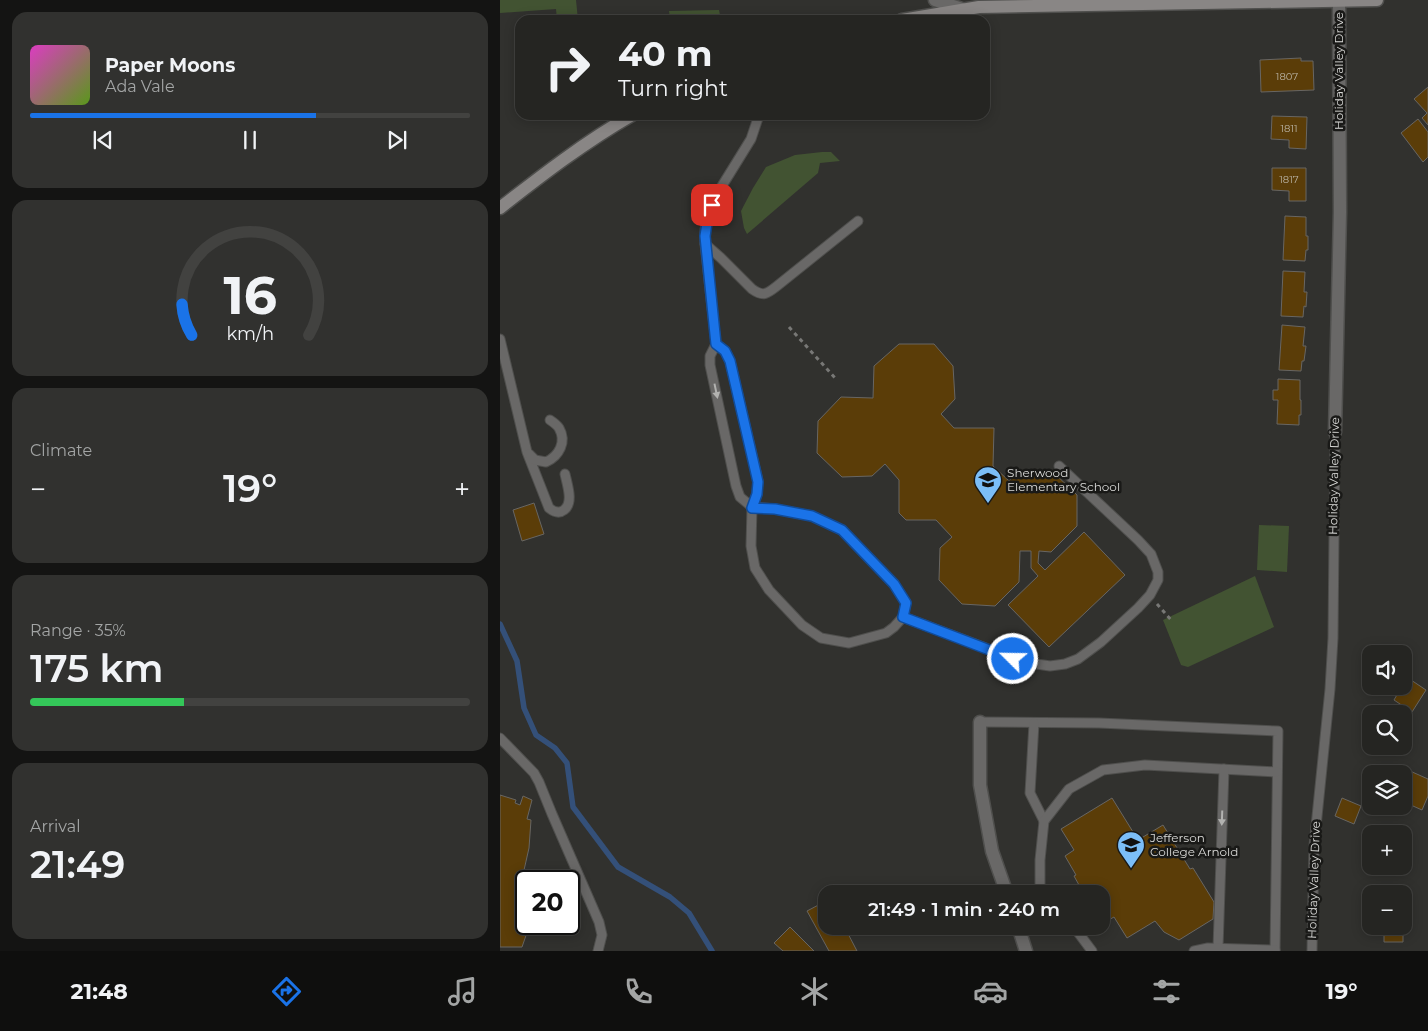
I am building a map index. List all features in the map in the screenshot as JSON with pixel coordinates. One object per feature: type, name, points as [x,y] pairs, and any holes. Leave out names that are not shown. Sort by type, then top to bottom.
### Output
[{"type":"street","points":[[935,0],[962,9]]},
{"type":"street","points":[[929,15],[962,9],[979,3],[1377,0]]},
{"type":"street","name":"Holiday Valley Drive","points":[[1335,432],[1340,212],[1339,1]]},
{"type":"street","points":[[500,208],[540,176],[623,120]]},
{"type":"street","points":[[980,722],[980,785],[992,850],[1004,885]]},
{"type":"street","points":[[1021,935],[1026,951]]},
{"type":"lane","points":[[716,344],[725,351],[730,361],[758,482],[757,494],[752,508],[751,546],[755,568],[769,590],[785,608],[802,625],[821,638],[849,643],[886,634],[903,617],[906,603],[894,584],[842,530],[812,516],[775,509],[752,508],[740,497],[734,477],[710,365],[710,356],[716,344],[705,244],[705,228],[712,205],[722,184],[751,139],[757,120]]},
{"type":"lane","points":[[705,244],[752,289],[757,293],[763,294],[777,286],[858,221]]},
{"type":"lane","points":[[500,339],[526,452],[550,508],[555,512],[562,512],[567,508],[570,501],[565,474]]},
{"type":"lane","points":[[526,452],[540,462],[546,462],[558,455],[562,437],[558,427],[550,420]]},
{"type":"lane","name":"Holiday Valley Drive","points":[[1312,951],[1314,846],[1329,698],[1332,646],[1335,432]]},
{"type":"lane","points":[[903,617],[1018,661],[1050,666],[1065,664],[1078,659],[1090,651],[1138,608],[1150,595],[1158,580],[1158,572],[1151,554],[1059,466]]},
{"type":"lane","points":[[980,722],[1099,723],[1278,731],[1275,950],[1208,948],[1194,951]]},
{"type":"lane","points":[[1034,723],[1030,793],[1044,821],[1040,860],[1040,885]]},
{"type":"lane","points":[[500,738],[534,774],[539,782],[599,922],[602,935],[598,951]]},
{"type":"lane","points":[[1044,821],[1069,790],[1103,770],[1145,765],[1277,772]]},
{"type":"lane","points":[[1218,948],[1224,769]]},
{"type":"lane","points":[[1080,935],[1092,951]]},
{"type":"path","points":[[789,327],[836,380]]},
{"type":"path","points":[[1155,600],[1172,621]]},
{"type":"green space","points":[[500,0],[576,0],[578,15],[557,15],[556,9],[500,13]]},
{"type":"green space","points":[[719,10],[720,15],[669,15],[669,11]]},
{"type":"green space","points":[[831,152],[840,161],[820,163],[818,173],[747,234],[741,211],[766,167],[795,155]]},
{"type":"green space","points":[[1259,525],[1289,526],[1287,572],[1257,570]]},
{"type":"green space","points":[[1255,576],[1274,627],[1188,667],[1181,665],[1163,620]]},
{"type":"building","points":[[1301,58],[1301,61],[1313,61],[1314,90],[1261,92],[1260,60]]},
{"type":"building","points":[[1428,87],[1428,125],[1422,118],[1427,113],[1414,99]]},
{"type":"building","points":[[1272,116],[1307,117],[1306,149],[1289,148],[1289,140],[1271,139]]},
{"type":"building","points":[[1418,119],[1428,132],[1428,157],[1423,162],[1401,133]]},
{"type":"building","points":[[1272,168],[1306,168],[1306,201],[1289,201],[1289,191],[1272,190]]},
{"type":"building","points":[[1285,216],[1306,217],[1308,250],[1306,250],[1305,261],[1283,260]]},
{"type":"building","points":[[1283,271],[1305,272],[1304,292],[1307,292],[1303,317],[1281,316]]},
{"type":"building","points":[[1282,325],[1305,327],[1303,346],[1306,346],[1301,371],[1279,370]]},
{"type":"building","name":"Sherwood Elementary School","points":[[899,344],[934,344],[953,366],[955,399],[941,414],[954,428],[994,428],[993,466],[1009,481],[1019,471],[1051,470],[1077,495],[1077,526],[1051,552],[1039,551],[1038,563],[1045,570],[1084,532],[1125,575],[1049,647],[1008,605],[1038,576],[1031,568],[1031,551],[1020,551],[1019,582],[995,606],[962,604],[939,580],[940,548],[952,537],[936,520],[906,520],[899,513],[899,480],[885,464],[872,476],[842,477],[817,453],[818,421],[841,397],[873,398],[874,366]]},
{"type":"building","points":[[1278,379],[1300,380],[1301,415],[1299,415],[1299,425],[1277,424],[1278,400],[1273,400],[1273,390],[1278,390]]},
{"type":"building","points":[[534,503],[544,534],[522,541],[513,510]]},
{"type":"building","points":[[1412,681],[1426,690],[1412,712],[1412,705],[1402,705],[1394,700],[1397,695],[1412,695]]},
{"type":"building","points":[[1412,772],[1428,779],[1428,796],[1422,810],[1412,806]]},
{"type":"building","points":[[500,795],[516,800],[515,803],[520,805],[523,796],[532,800],[527,819],[531,820],[529,848],[524,870],[515,870],[515,935],[526,935],[522,947],[500,947]]},
{"type":"building","name":"Jefferson College Arnold","points":[[1112,798],[1138,840],[1163,825],[1190,869],[1193,868],[1214,902],[1213,919],[1179,940],[1164,932],[1155,921],[1127,938],[1114,917],[1110,919],[1110,885],[1079,885],[1074,876],[1076,875],[1065,856],[1074,850],[1061,829]]},
{"type":"building","points":[[1342,798],[1361,806],[1354,824],[1335,816]]},
{"type":"building","points":[[818,905],[818,931],[807,911]]},
{"type":"building","points":[[790,927],[814,951],[783,951],[774,943]]},
{"type":"building","points":[[820,935],[849,935],[857,951],[829,951]]},
{"type":"building","points":[[1384,935],[1403,935],[1403,942],[1384,942]]},
{"type":"waterway","points":[[500,624],[517,661],[524,708],[536,735],[555,748],[567,763],[573,807],[618,867],[670,897],[689,913],[712,951]]},
{"type":"place","name":"Sherwood Elementary School","points":[[988,504]]},
{"type":"place","name":"Jefferson College Arnold","points":[[1131,869]]},
{"type":"route","points":[[712,205],[705,228],[705,244],[716,344],[725,351],[730,361],[758,482],[757,494],[752,508],[775,509],[812,516],[842,530],[894,584],[906,603],[903,617],[1013,659]]}]
